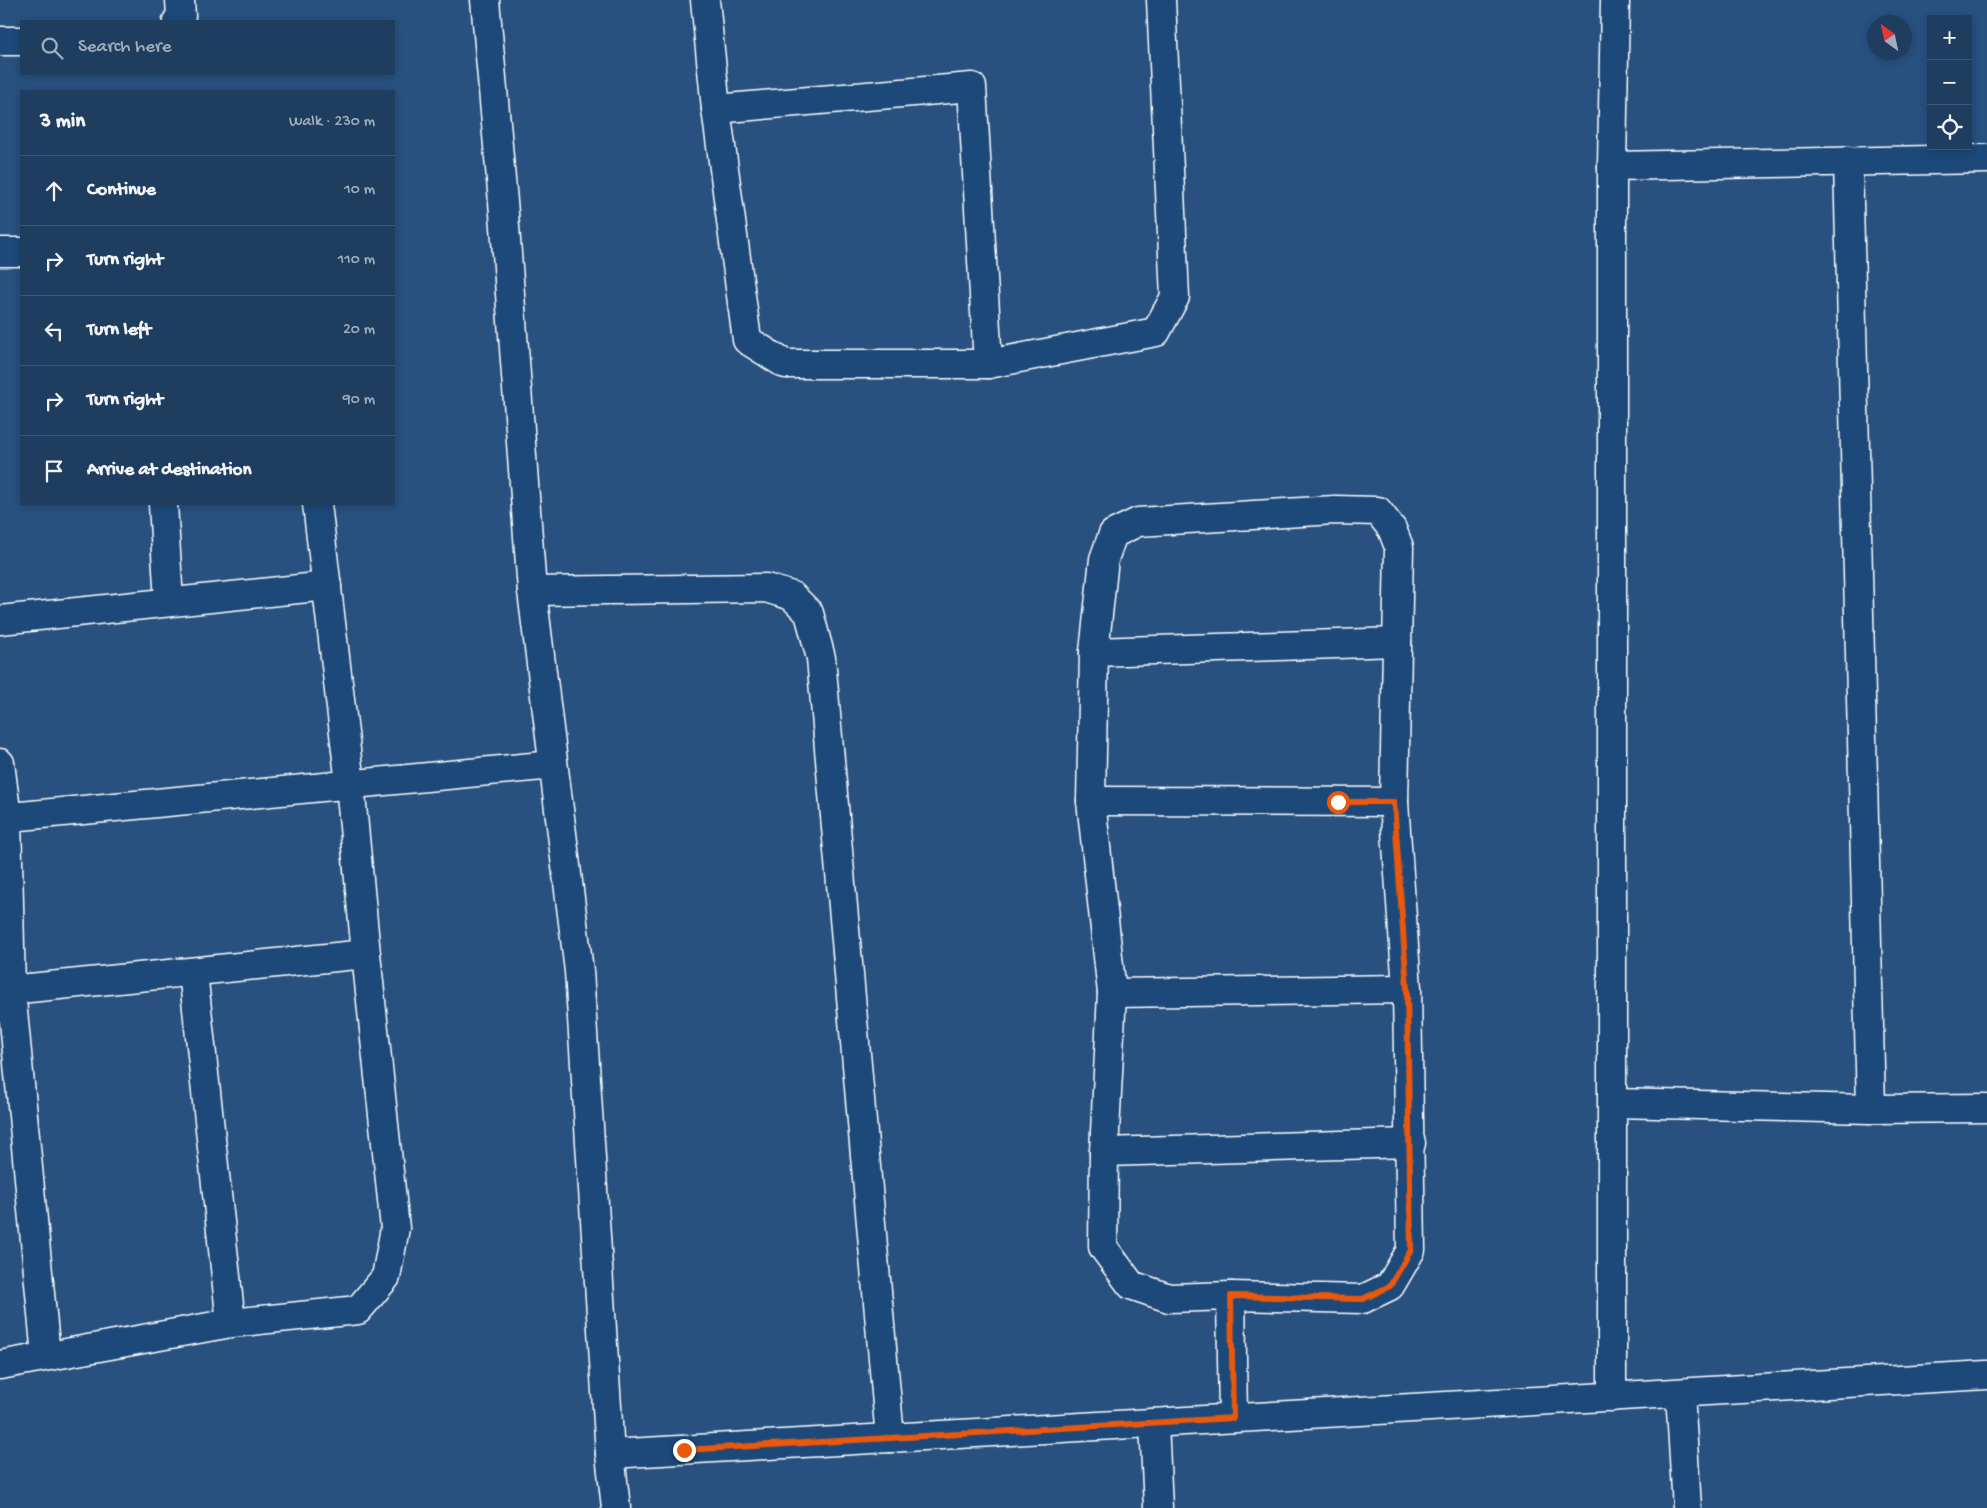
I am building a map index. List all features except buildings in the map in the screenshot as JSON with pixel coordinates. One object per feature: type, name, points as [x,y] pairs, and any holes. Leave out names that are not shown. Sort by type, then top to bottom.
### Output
[{"type":"street","points":[[177,20],[181,16],[180,0]]},
{"type":"street","points":[[485,0],[504,213],[532,591],[579,971],[610,1454],[616,1508]]},
{"type":"street","points":[[705,0],[716,108],[747,340],[785,364],[988,364],[1156,332],[1175,297],[1161,0]]},
{"type":"street","points":[[1612,1397],[1612,166],[1615,0]]},
{"type":"street","points":[[0,41],[20,41]]},
{"type":"street","points":[[716,108],[972,87],[988,364]]},
{"type":"street","points":[[1612,166],[1987,159]]},
{"type":"street","points":[[1848,161],[1871,1109]]},
{"type":"street","points":[[0,252],[20,252]]},
{"type":"street","points":[[163,505],[169,602]]},
{"type":"street","points":[[0,1365],[231,1323],[358,1310],[386,1277],[395,1228],[350,784],[317,505]]},
{"type":"street","points":[[1335,510],[1378,511],[1392,529],[1399,547],[1397,642],[1394,802],[1407,989],[1411,1250],[1390,1286],[1363,1299],[1231,1296],[1170,1298],[1131,1285],[1104,1248],[1104,1152],[1112,993],[1090,800],[1094,652],[1104,559],[1113,534],[1138,522],[1335,510]]},
{"type":"street","points":[[0,620],[327,586]]},
{"type":"street","points":[[532,591],[766,588],[792,596],[809,613],[821,658],[890,1438]]},
{"type":"street","points":[[1094,652],[1397,642]]},
{"type":"street","points":[[0,763],[3,818],[5,990],[46,1356]]},
{"type":"street","points":[[3,818],[553,765]]},
{"type":"street","points":[[1090,800],[1394,802]]},
{"type":"street","points":[[5,990],[366,954]]},
{"type":"street","points":[[193,972],[231,1323]]},
{"type":"street","points":[[1112,993],[1407,989]]},
{"type":"street","points":[[1613,1103],[1871,1109],[1987,1108]]},
{"type":"street","points":[[1104,1152],[1410,1143]]},
{"type":"street","points":[[1231,1296],[1233,1418]]},
{"type":"street","points":[[610,1454],[1987,1375]]},
{"type":"street","points":[[1680,1393],[1687,1508]]},
{"type":"street","points":[[1154,1423],[1158,1508]]},
{"type":"route","points":[[684,1450],[1233,1418],[1231,1296],[1363,1299],[1390,1286],[1411,1250],[1407,989],[1394,802],[1338,802]]}]
